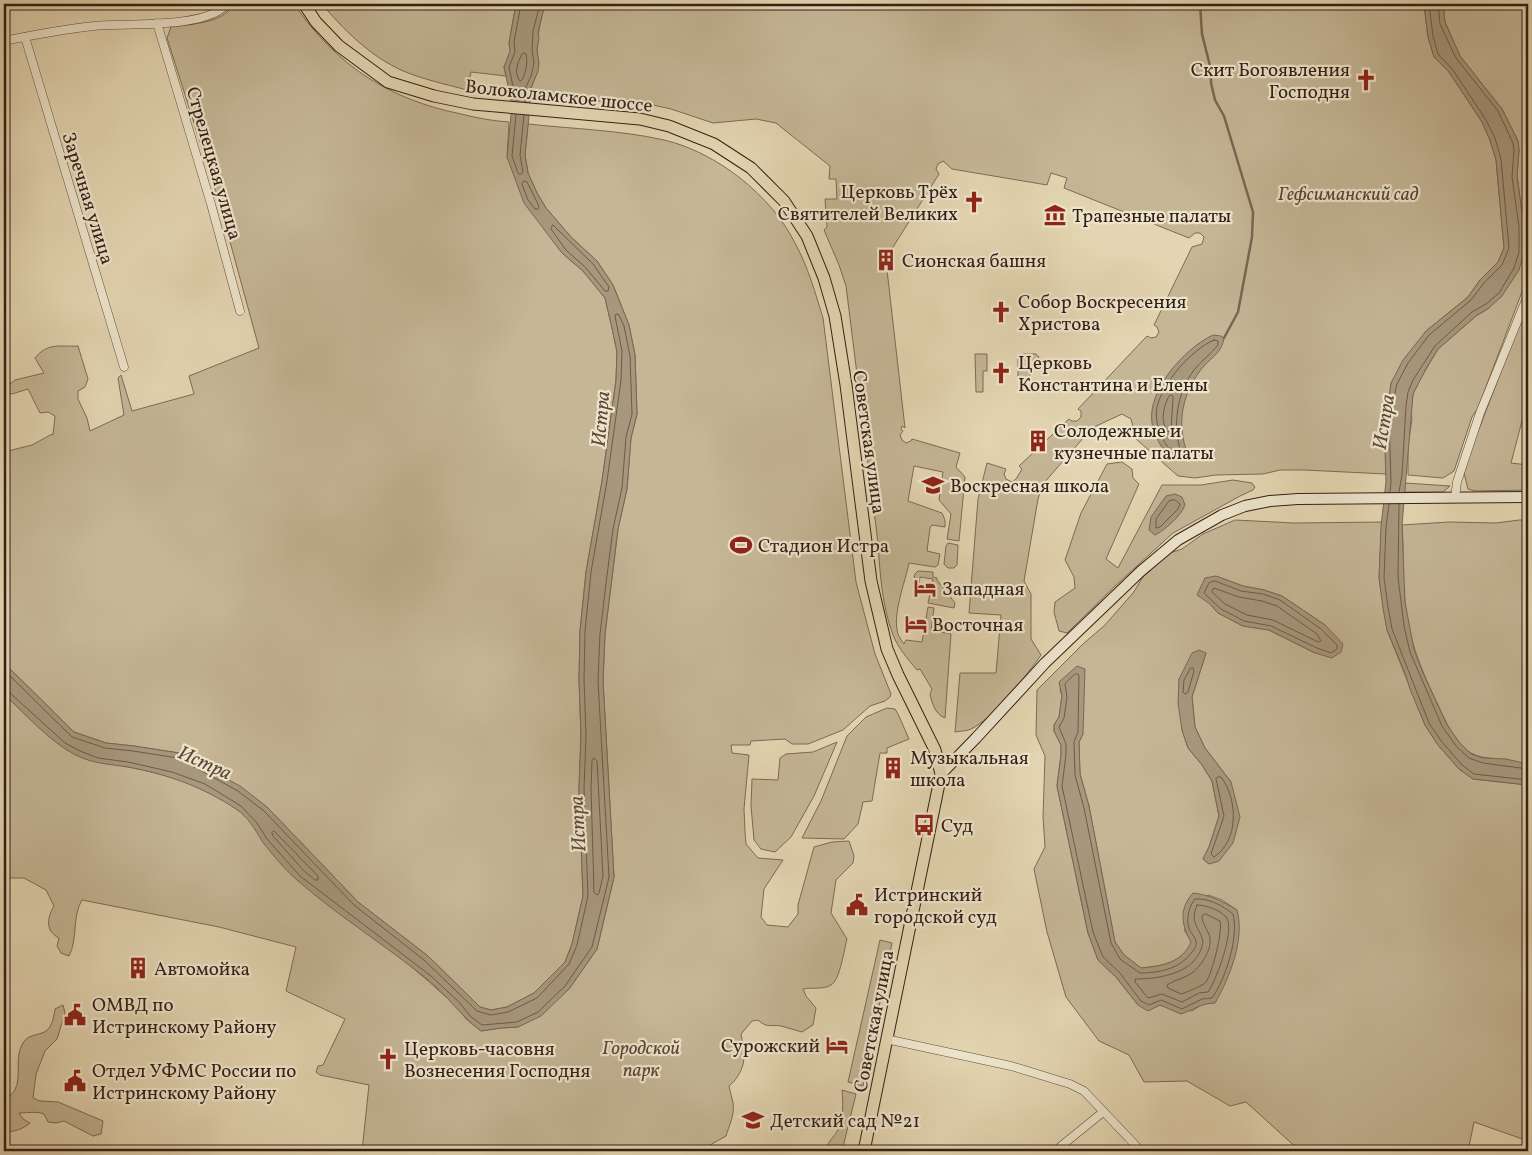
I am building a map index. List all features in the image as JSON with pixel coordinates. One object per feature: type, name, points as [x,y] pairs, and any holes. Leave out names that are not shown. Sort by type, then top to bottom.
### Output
[{"type":"main road","name":"Волоколамское шоссе","points":[[304,4],[316,22],[339,46],[388,82],[434,96],[473,104],[640,119],[669,126],[714,144],[751,168],[784,201],[808,236],[824,278],[835,316]]},
{"type":"main road","name":"Советская улица","points":[[835,316],[871,581],[887,649],[898,676],[935,750],[941,774],[864,1151]]},
{"type":"main road","points":[[941,774],[1045,662],[1141,571],[1178,540],[1222,515],[1245,506],[1270,501],[1298,499],[1528,497]]},
{"type":"street","points":[[4,41],[94,26],[184,21],[210,15],[227,4]]},
{"type":"street","name":"Стрелецкая улица","points":[[157,24],[240,311]]},
{"type":"street","name":"Заречная улица","points":[[25,37],[124,367]]},
{"type":"street","points":[[1455,498],[1456,482],[1480,413],[1528,295]]},
{"type":"street","points":[[886,1039],[975,1057],[1070,1084],[1084,1091],[1141,1151]]},
{"type":"street","points":[[1055,1151],[1103,1112]]},
{"type":"green space","points":[[234,4],[294,4],[310,26],[346,62],[387,89],[435,107],[479,118],[509,122],[507,157],[548,233],[562,253],[583,271],[605,298],[617,352],[616,380],[602,481],[586,572],[580,631],[581,736],[579,788],[583,896],[572,944],[565,962],[534,993],[507,1007],[491,1010],[480,1007],[428,956],[358,902],[267,807],[240,787],[179,753],[106,743],[74,732],[4,663],[4,452],[32,445],[53,435],[55,416],[48,412],[40,413],[28,389],[12,394],[4,391],[4,389],[15,380],[44,373],[35,358],[50,347],[78,346],[88,379],[85,387],[78,391],[78,399],[87,418],[90,431],[124,415],[118,378],[121,375],[132,411],[194,394],[189,376],[259,348],[220,205],[167,38],[171,27],[206,22],[222,16]]},
{"type":"green space","points":[[322,4],[516,4],[509,43],[511,51],[504,67],[506,76],[471,72],[467,90],[401,70],[368,50]]},
{"type":"green space","name":"Гефсиманский сад","points":[[545,4],[1424,4],[1428,37],[1434,57],[1449,72],[1482,122],[1490,140],[1496,160],[1504,248],[1498,262],[1480,280],[1468,297],[1426,331],[1391,383],[1384,418],[1386,474],[1280,470],[1263,474],[1216,475],[1195,478],[1178,476],[1136,439],[1131,419],[1122,414],[1092,428],[1043,484],[1038,499],[1024,581],[1031,594],[1031,639],[1041,655],[1019,684],[988,717],[971,729],[955,732],[960,673],[996,673],[1001,615],[969,613],[978,499],[987,463],[1006,469],[1004,474],[1006,479],[1012,482],[1022,469],[1019,466],[1069,419],[1077,421],[1081,417],[1081,411],[1078,409],[1147,336],[1151,338],[1156,337],[1159,332],[1154,325],[1192,247],[1202,244],[1204,237],[1200,233],[1195,233],[1189,238],[1064,188],[1067,178],[1051,173],[1047,185],[952,169],[943,161],[938,164],[936,169],[939,174],[888,255],[880,257],[878,263],[887,270],[905,428],[902,426],[901,429],[903,431],[900,435],[906,443],[912,439],[960,453],[956,467],[965,477],[959,541],[947,539],[951,514],[939,500],[943,472],[914,466],[908,501],[942,513],[945,527],[932,525],[930,528],[927,551],[940,554],[938,565],[935,567],[909,563],[897,617],[898,634],[904,644],[906,640],[922,642],[928,607],[934,608],[931,630],[951,634],[945,718],[934,708],[930,694],[932,689],[920,669],[917,670],[898,644],[886,613],[846,286],[824,230],[827,227],[825,199],[837,199],[836,179],[829,179],[830,166],[776,123],[756,119],[713,123],[653,105],[530,96],[537,70],[537,41]]},
{"type":"green space","points":[[1443,4],[1528,4],[1528,276],[1478,408],[1472,417],[1454,471],[1443,478],[1408,475],[1408,446],[1413,394],[1438,349],[1476,316],[1489,308],[1524,252],[1524,227],[1517,176],[1518,141],[1502,109],[1460,56],[1445,22]]},
{"type":"green space","name":"Городской парк","points":[[528,124],[631,134],[684,146],[703,154],[740,178],[757,192],[785,225],[804,261],[823,318],[856,582],[875,654],[891,694],[885,701],[870,706],[843,730],[808,744],[792,744],[785,739],[751,741],[750,745],[731,745],[732,753],[749,755],[744,809],[746,844],[758,858],[783,860],[764,889],[761,917],[767,925],[788,927],[798,914],[798,905],[814,847],[832,842],[849,841],[854,856],[853,863],[836,880],[831,913],[847,939],[837,977],[831,985],[803,989],[816,1008],[813,1025],[802,1032],[781,1026],[767,1025],[758,1020],[752,1021],[741,1034],[744,1054],[742,1068],[729,1086],[733,1111],[726,1136],[703,1149],[706,1151],[362,1151],[369,1085],[320,1075],[316,1072],[318,1066],[323,1065],[345,1019],[286,991],[296,947],[219,927],[82,900],[77,913],[72,949],[69,956],[61,953],[57,946],[59,938],[49,928],[50,915],[54,906],[46,890],[24,878],[4,878],[4,694],[57,743],[83,758],[144,770],[179,780],[197,786],[229,803],[254,826],[263,842],[427,980],[457,1007],[466,1019],[481,1031],[518,1027],[569,989],[597,949],[614,877],[603,681],[605,634],[618,529],[627,489],[631,438],[637,414],[635,355],[629,325],[613,285],[597,261],[571,237],[546,208],[537,193],[528,173],[525,155]]},
{"type":"green space","points":[[1528,302],[1528,398],[1511,463],[1528,465],[1528,490],[1475,491],[1468,489],[1464,473],[1467,460]]},
{"type":"green space","points":[[975,354],[987,354],[987,371],[983,371],[983,392],[976,392]]},
{"type":"green space","points":[[1023,354],[1036,354],[1039,357],[1028,379],[1018,378],[1018,359]]},
{"type":"green space","points":[[1122,462],[1132,469],[1133,478],[1139,484],[1106,559],[1118,568],[1162,485],[1201,485],[1233,480],[1252,483],[1255,487],[1253,490],[1173,533],[1067,633],[1059,631],[1054,612],[1055,602],[1075,588],[1074,577],[1065,560],[1081,513],[1107,464]]},
{"type":"green space","points":[[1405,483],[1450,486],[1443,492],[1404,492]]},
{"type":"green space","points":[[1235,520],[1294,523],[1382,522],[1379,578],[1387,630],[1425,725],[1438,745],[1459,769],[1473,779],[1528,785],[1528,1141],[1474,1122],[1468,1151],[1300,1151],[1246,1102],[1230,1106],[1187,1081],[1144,1082],[1129,1055],[1099,1041],[1066,997],[1047,932],[1034,869],[1045,847],[1043,817],[1045,756],[1036,735],[1037,690],[1084,643],[1104,626],[1133,593],[1143,577],[1170,553],[1182,549],[1203,534]],"holes":[[[1215,576],[1243,586],[1282,596],[1325,625],[1315,653],[1269,630],[1243,626],[1218,613],[1210,604]],[[1206,653],[1192,697],[1195,727],[1205,748],[1231,782],[1209,864],[1203,859],[1219,816],[1212,781],[1188,748],[1182,730],[1179,679]],[[1060,689],[1083,734],[1079,742],[1080,774],[1089,806],[1115,942],[1124,955],[1141,968],[1171,962],[1183,955],[1192,942],[1184,930],[1208,895],[1222,900],[1237,910],[1215,1003],[1204,1003],[1192,1011],[1160,1005],[1138,1005],[1116,977],[1098,960],[1088,933],[1057,786],[1061,745],[1054,731],[1054,725],[1059,717],[1062,696]]]},
{"type":"green space","points":[[1528,520],[1528,764],[1477,756],[1462,746],[1453,734],[1417,656],[1409,629],[1404,582],[1402,525],[1449,522],[1496,523]]},
{"type":"green space","points":[[948,543],[958,545],[957,565],[954,568],[948,568],[944,564]]},
{"type":"green space","points":[[918,571],[933,572],[933,577],[937,578],[955,603],[954,608],[928,603],[933,579],[920,577],[919,584],[913,584],[915,574]]},
{"type":"green space","points":[[887,708],[895,709],[909,739],[887,748],[887,753],[880,753],[872,801],[863,802],[858,824],[844,839],[802,838],[821,801],[847,736],[866,717]]},
{"type":"green space","points":[[837,742],[814,796],[791,837],[775,852],[761,849],[754,840],[751,806],[752,779],[778,780],[780,758],[786,754],[813,752]]},
{"type":"green space","points":[[880,940],[892,943],[863,1086],[848,1082]]},
{"type":"green space","points":[[63,1005],[65,1013],[57,1039],[45,1051],[36,1074],[33,1098],[40,1101],[58,1102],[103,1121],[101,1134],[93,1136],[64,1121],[48,1122],[44,1114],[35,1112],[19,1113],[23,1119],[30,1123],[18,1130],[4,1131],[4,1101],[14,1091],[17,1084],[20,1048],[29,1037],[43,1033],[49,1028],[55,1009]]},
{"type":"green space","points":[[842,1090],[856,1094],[842,1151],[825,1151],[838,1130],[841,1121]]},
{"type":"water","points":[[516,4],[545,4],[538,32],[538,71],[530,90],[525,155],[528,173],[546,208],[571,237],[597,261],[613,285],[629,325],[635,355],[637,414],[631,438],[627,489],[618,529],[605,634],[603,681],[614,877],[597,949],[569,989],[541,1016],[518,1027],[481,1031],[427,979],[329,906],[293,876],[262,841],[248,819],[236,809],[211,794],[184,782],[142,770],[92,761],[70,752],[60,745],[40,729],[4,694],[4,663],[74,732],[106,743],[179,753],[240,786],[267,807],[358,902],[428,956],[480,1007],[491,1010],[507,1007],[534,993],[565,962],[572,944],[583,896],[579,788],[581,736],[580,631],[586,572],[602,481],[616,380],[617,352],[605,298],[583,271],[562,253],[524,203],[507,157],[512,105],[504,67],[510,51],[509,43]]},
{"type":"water","points":[[1424,4],[1443,4],[1445,22],[1460,56],[1502,109],[1518,141],[1517,176],[1524,227],[1524,252],[1519,270],[1502,296],[1438,349],[1413,394],[1402,525],[1405,602],[1414,650],[1447,725],[1471,754],[1483,758],[1506,759],[1528,764],[1528,785],[1473,779],[1459,769],[1438,745],[1425,725],[1387,630],[1379,578],[1381,526],[1386,482],[1384,418],[1391,383],[1403,360],[1426,331],[1468,297],[1480,280],[1498,262],[1504,248],[1496,160],[1490,140],[1482,122],[1449,72],[1434,57],[1428,37]]},
{"type":"water","points":[[1213,335],[1224,338],[1223,343],[1217,354],[1197,375],[1186,396],[1183,408],[1182,431],[1188,454],[1181,459],[1169,458],[1153,428],[1152,410],[1155,397],[1170,372],[1180,360],[1202,341]]},
{"type":"water","points":[[1175,494],[1182,497],[1185,505],[1172,522],[1155,535],[1149,530],[1151,517],[1166,496]]},
{"type":"water","points":[[1216,576],[1243,586],[1282,596],[1325,625],[1343,644],[1341,652],[1332,658],[1315,653],[1269,630],[1243,626],[1218,613],[1210,604],[1197,595],[1205,578]]},
{"type":"water","points":[[1199,650],[1206,653],[1192,697],[1195,727],[1205,748],[1231,782],[1240,817],[1233,843],[1219,861],[1209,864],[1203,859],[1219,816],[1212,781],[1188,748],[1182,730],[1178,703],[1179,679],[1192,653]]},
{"type":"water","points":[[1077,666],[1085,669],[1083,734],[1079,742],[1080,774],[1089,806],[1115,942],[1124,955],[1141,968],[1164,964],[1182,955],[1191,942],[1185,929],[1183,917],[1185,905],[1193,893],[1216,899],[1237,910],[1239,933],[1235,958],[1226,982],[1215,1003],[1202,1005],[1181,1014],[1160,1005],[1148,1011],[1138,1005],[1116,977],[1098,960],[1088,933],[1057,786],[1061,745],[1054,731],[1054,725],[1059,717],[1062,696],[1059,682]]},
{"type":"waterway","points":[[1200,4],[1202,34],[1211,70],[1211,83],[1215,100],[1224,116],[1253,212],[1252,237],[1238,312],[1224,338]]},
{"type":"place","name":"Скит Богоявления Господня","points":[[1366,80]]},
{"type":"place","name":"Церковь Трёх Святителей Великих","points":[[974,202]]},
{"type":"place","name":"Трапезные палаты","points":[[1055,215]]},
{"type":"place","name":"Сионская башня","points":[[886,260]]},
{"type":"place","name":"Собор Воскресения Христова","points":[[1001,312]]},
{"type":"place","name":"Церковь Константина и Елены","points":[[1001,373]]},
{"type":"place","name":"Солодежные и кузнечные палаты","points":[[1038,441]]},
{"type":"place","name":"Воскресная школа","points":[[933,485]]},
{"type":"place","name":"Стадион Истра","points":[[741,545]]},
{"type":"place","name":"Западная","points":[[925,588]]},
{"type":"place","name":"Восточная","points":[[916,624]]},
{"type":"place","name":"Музыкальная школа","points":[[893,768]]},
{"type":"place","name":"Суд","points":[[924,825]]},
{"type":"place","name":"Истринский городской суд","points":[[857,905]]},
{"type":"place","name":"Автомойка","points":[[138,968]]},
{"type":"place","name":"ОМВД по Истринскому Району","points":[[75,1015]]},
{"type":"place","name":"Сурожский","points":[[837,1045]]},
{"type":"place","name":"Церковь-часовня Вознесения Господня","points":[[388,1059]]},
{"type":"place","name":"Отдел УФМС России по Истринскому Району","points":[[75,1081]]},
{"type":"place","name":"Детский сад №21","points":[[753,1120]]},
{"type":"water label","name":"Истра","points":[[600,419]]},
{"type":"water label","name":"Истра","points":[[1383,422]]},
{"type":"water label","name":"Истра","points":[[205,762]]},
{"type":"water label","name":"Истра","points":[[577,824]]}]
